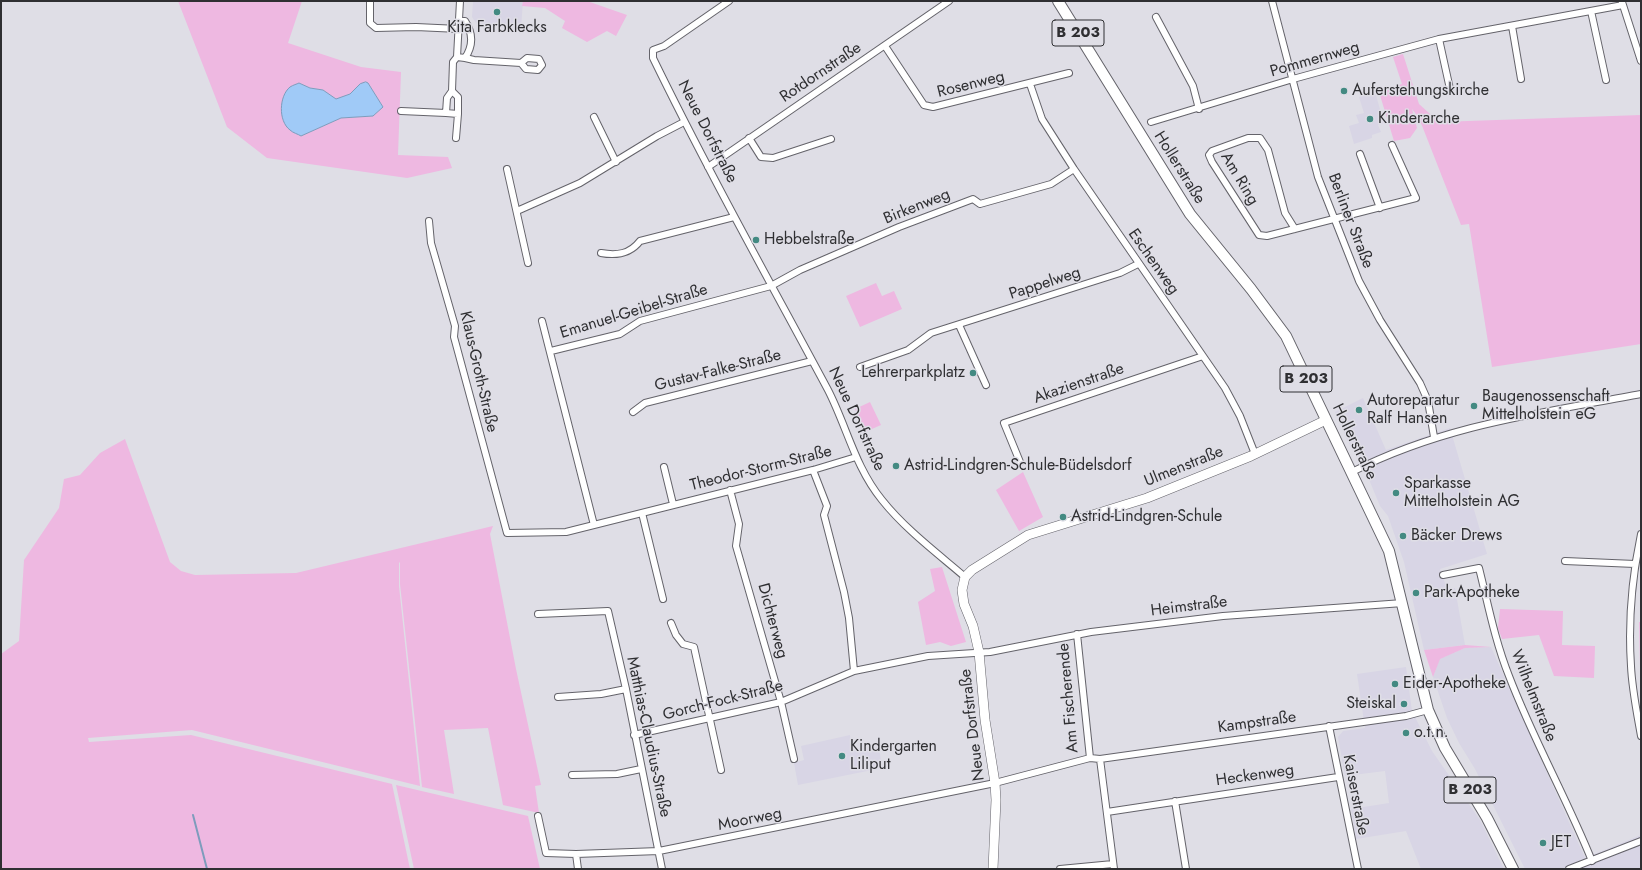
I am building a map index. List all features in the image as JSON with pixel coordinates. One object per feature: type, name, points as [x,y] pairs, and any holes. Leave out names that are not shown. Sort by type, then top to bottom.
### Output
[{"type":"main road","name":"Hollerstraße","points":[[1058,1],[1190,214],[1286,336],[1389,551],[1403,602],[1414,658],[1428,710],[1445,748],[1487,818],[1513,869]]},
{"type":"street","points":[[370,1],[370,23],[376,28],[416,27],[458,29]]},
{"type":"street","points":[[446,113],[447,98],[452,92],[453,62],[457,57],[460,1]]},
{"type":"street","name":"Neue Dorfstraße","points":[[729,1],[664,46],[653,50],[653,58],[684,122],[840,414],[862,472],[882,500],[908,528],[965,577],[962,590],[964,604],[973,626],[979,652],[985,720],[995,784],[996,800],[993,869]]},
{"type":"street","name":"Rotdornstraße","points":[[708,167],[949,1]]},
{"type":"street","name":"Berliner Straße","points":[[1272,1],[1318,176],[1359,281],[1373,307],[1420,383],[1428,401],[1434,437]]},
{"type":"street","points":[[1622,3],[1641,60]]},
{"type":"street","name":"Pommernweg","points":[[1151,122],[1199,109],[1293,79],[1439,39],[1590,11],[1622,3]]},
{"type":"street","points":[[1590,11],[1606,80]]},
{"type":"street","points":[[1156,18],[1193,86],[1199,109]]},
{"type":"street","points":[[459,21],[465,21],[471,37],[470,50],[465,58]]},
{"type":"street","points":[[1512,26],[1520,79]]},
{"type":"street","points":[[1439,39],[1450,89]]},
{"type":"street","name":"Rosenweg","points":[[885,46],[924,105],[933,107],[1030,84],[1069,73]]},
{"type":"street","points":[[457,57],[474,60],[522,63]]},
{"type":"street","name":"Eschenweg","points":[[1030,84],[1042,119],[1074,169],[1138,264],[1225,388],[1240,416],[1255,454]]},
{"type":"street","points":[[452,92],[458,97],[456,138]]},
{"type":"street","points":[[401,111],[458,114]]},
{"type":"street","points":[[594,117],[616,162]]},
{"type":"street","points":[[517,211],[616,162],[657,136],[684,122]]},
{"type":"street","points":[[749,138],[761,157],[772,158],[831,139]]},
{"type":"street","name":"Am Ring","points":[[1294,229],[1285,213],[1268,150],[1260,138],[1248,138],[1212,151],[1209,155],[1212,162],[1259,235],[1268,236],[1416,198],[1392,146]]},
{"type":"street","points":[[1360,154],[1380,208]]},
{"type":"street","points":[[507,169],[528,263]]},
{"type":"street","name":"Birkenweg","points":[[771,286],[806,267],[960,204],[973,200],[980,204],[1051,184],[1074,169]]},
{"type":"street","points":[[601,253],[612,255],[633,250],[640,241],[734,217]]},
{"type":"street","name":"Klaus-Groth-Straße","points":[[429,221],[431,243],[455,326],[454,337],[505,529]]},
{"type":"street","name":"Pappelweg","points":[[860,367],[908,350],[931,333],[1120,273],[1138,264]]},
{"type":"street","name":"Emanuel-Geibel-Straße","points":[[550,351],[620,334],[640,321],[771,286]]},
{"type":"street","name":"Emanuel-Geibel-Straße","points":[[542,321],[594,525]]},
{"type":"street","points":[[959,325],[986,385]]},
{"type":"street","name":"Akazienstraße","points":[[1020,462],[1004,423],[1203,356]]},
{"type":"street","name":"Gustav-Falke-Straße","points":[[633,412],[645,403],[812,361]]},
{"type":"street","points":[[1352,472],[1394,452],[1434,437],[1509,418],[1641,394]]},
{"type":"street","name":"Ulmenstraße","points":[[965,577],[972,570],[1028,535],[1147,498],[1255,454],[1326,420]]},
{"type":"street","name":"Theodor-Storm-Straße","points":[[505,529],[507,533],[511,534],[566,532],[856,458]]},
{"type":"street","name":"Theodor-Storm-Straße","points":[[664,467],[673,504]]},
{"type":"street","points":[[813,470],[827,506],[824,516],[844,592],[849,618],[854,671]]},
{"type":"street","name":"Dichterweg","points":[[730,490],[739,524],[736,546],[781,702],[794,759]]},
{"type":"street","points":[[642,513],[663,599]]},
{"type":"street","points":[[1641,534],[1635,564],[1630,625],[1631,666],[1641,736]]},
{"type":"street","points":[[1565,561],[1635,564]]},
{"type":"street","name":"Wilhelmstraße","points":[[1443,574],[1479,568],[1496,640],[1509,676],[1534,736],[1592,861]]},
{"type":"street","name":"Heimstraße","points":[[979,652],[990,652],[1077,634],[1223,616],[1403,602]]},
{"type":"street","name":"Matthias-Claudius-Straße","points":[[538,614],[608,611],[626,690],[662,869]]},
{"type":"street","points":[[671,623],[676,635],[683,644],[694,647],[721,770]]},
{"type":"street","name":"Am Fischerende","points":[[995,784],[1090,758],[1077,634]]},
{"type":"street","name":"Gorch-Fock-Straße","points":[[634,735],[781,702],[854,671],[928,656],[979,652]]},
{"type":"street","points":[[558,697],[601,694],[626,690]]},
{"type":"street","name":"Kampstraße","points":[[1090,758],[1100,759],[1406,716],[1428,710]]},
{"type":"street","name":"Kaiserstraße","points":[[1329,726],[1338,777],[1358,869]]},
{"type":"street","points":[[1060,869],[1113,866],[1100,759]]},
{"type":"street","points":[[572,776],[617,774],[641,769]]},
{"type":"street","name":"Heckenweg","points":[[1107,812],[1338,777]]},
{"type":"street","name":"Moorweg","points":[[538,816],[546,853],[576,854],[659,851],[995,784]]},
{"type":"street","points":[[1175,801],[1186,869]]},
{"type":"street","points":[[1569,869],[1641,841]]},
{"type":"street","points":[[576,854],[578,869]]},
{"type":"shaded area","points":[[178,1],[302,1],[288,43],[361,67],[401,72],[398,155],[448,157],[452,168],[407,178],[267,158],[227,127]],"holes":[[[365,82],[368,83],[383,107],[373,116],[341,118],[301,136],[283,120],[282,107],[284,98],[289,91],[299,83],[310,88],[323,90],[336,100],[350,94]]]},
{"type":"shaded area","name":"Kita Farbklecks","points":[[473,1],[523,1],[521,28],[478,26],[472,17]]},
{"type":"shaded area","points":[[523,1],[587,1],[627,15],[616,36],[607,31],[587,42],[562,28],[565,21],[545,8],[522,6]]},
{"type":"shaded area","points":[[1403,54],[1419,104],[1439,122],[1641,115],[1641,344],[1492,367],[1469,224],[1461,225],[1419,118],[1412,109],[1417,128],[1410,138],[1394,141],[1379,92],[1402,84],[1393,57]]},
{"type":"shaded area","name":"Kinderarche","points":[[1375,92],[1384,123],[1378,125],[1381,132],[1372,135],[1372,138],[1354,144],[1349,126],[1359,123],[1356,115],[1364,113],[1359,97]]},
{"type":"shaded area","points":[[876,283],[882,296],[894,291],[902,309],[860,327],[846,296]]},
{"type":"shaded area","points":[[1363,398],[1386,450],[1450,428],[1487,554],[1440,569],[1447,589],[1455,588],[1465,645],[1424,650],[1404,562],[1388,516],[1380,506],[1363,465],[1348,442],[1335,412]]},
{"type":"shaded area","points":[[870,402],[881,425],[865,432],[855,409]]},
{"type":"shaded area","points":[[125,439],[170,562],[181,571],[195,575],[296,573],[493,526],[490,534],[516,669],[541,785],[535,786],[539,813],[503,805],[488,728],[444,730],[454,794],[422,787],[400,584],[400,562],[399,586],[420,786],[192,730],[88,738],[89,742],[191,735],[392,784],[410,869],[1,869],[1,654],[19,641],[24,560],[59,508],[64,479],[80,475],[100,453]]},
{"type":"shaded area","points":[[1023,472],[1043,517],[1019,531],[996,490]]},
{"type":"shaded area","points":[[942,567],[966,642],[951,646],[940,642],[926,645],[918,602],[935,591],[930,569]]},
{"type":"shaded area","points":[[1500,609],[1563,611],[1562,645],[1595,646],[1594,678],[1554,676],[1539,635],[1502,639],[1498,628]]},
{"type":"shaded area","points":[[1639,622],[1641,622],[1640,666]]},
{"type":"shaded area","points":[[1465,645],[1491,647],[1465,648],[1440,659],[1433,677],[1424,650]]},
{"type":"shaded area","points":[[1491,647],[1585,858],[1641,835],[1641,869],[1525,869],[1475,769],[1459,743],[1447,718],[1433,677],[1439,659],[1465,648]]},
{"type":"shaded area","points":[[1406,667],[1412,711],[1432,751],[1480,820],[1504,869],[1421,869],[1406,831],[1356,839],[1351,809],[1389,803],[1385,771],[1345,776],[1338,737],[1343,731],[1365,728],[1357,674]]},
{"type":"shaded area","name":"Kindergarten Liliput","points":[[850,735],[852,751],[879,747],[882,768],[798,785],[794,763],[804,760],[801,746]]},
{"type":"shaded area","points":[[396,785],[528,816],[540,869],[414,869]]},
{"type":"water","points":[[366,82],[383,107],[373,116],[341,118],[301,136],[290,130],[283,121],[281,108],[282,102],[286,91],[292,86],[299,83],[310,88],[323,90],[336,99],[350,94],[360,84]]},
{"type":"waterway","points":[[193,815],[207,869]]},
{"type":"place","name":"Kita Farbklecks","points":[[497,12]]},
{"type":"place","name":"Auferstehungskirche","points":[[1344,91]]},
{"type":"place","name":"Kinderarche","points":[[1370,119]]},
{"type":"place","name":"Hebbelstraße","points":[[756,240]]},
{"type":"place","name":"Lehrerparkplatz","points":[[973,373]]},
{"type":"place","name":"Baugenossenschaft Mittelholstein eG","points":[[1474,406]]},
{"type":"place","name":"Autoreparatur Ralf Hansen","points":[[1359,410]]},
{"type":"place","name":"Astrid-Lindgren-Schule-Büdelsdorf","points":[[896,466]]},
{"type":"place","name":"Sparkasse Mittelholstein AG","points":[[1396,493]]},
{"type":"place","name":"Astrid-Lindgren-Schule","points":[[1063,517]]},
{"type":"place","name":"Bäcker Drews","points":[[1403,536]]},
{"type":"place","name":"Park-Apotheke","points":[[1416,593]]},
{"type":"place","name":"Eider-Apotheke","points":[[1395,684]]},
{"type":"place","name":"Steiskal","points":[[1404,704]]},
{"type":"place","name":"o.t.n.","points":[[1406,733]]},
{"type":"place","name":"Kindergarten Liliput","points":[[842,756]]},
{"type":"place","name":"JET","points":[[1543,843]]}]
